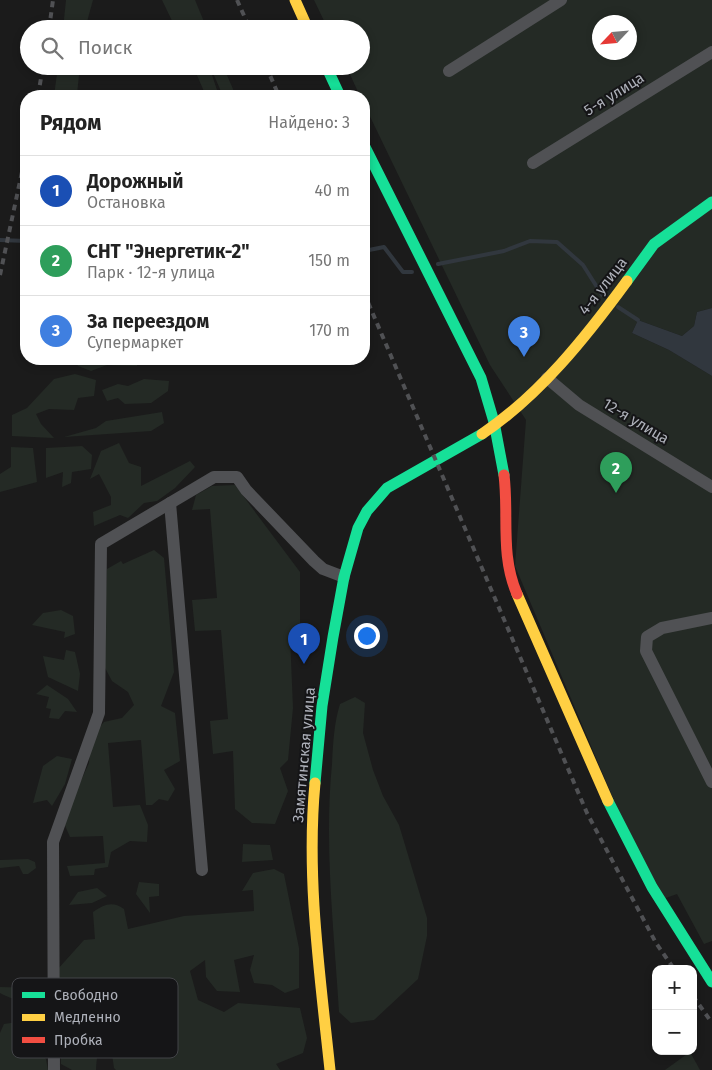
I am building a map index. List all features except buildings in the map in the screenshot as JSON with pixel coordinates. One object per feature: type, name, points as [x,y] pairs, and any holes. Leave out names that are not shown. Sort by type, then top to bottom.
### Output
[{"type":"street","points":[[295,0],[304,20]]},
{"type":"street","points":[[449,71],[561,0]]},
{"type":"street","name":"5-я улица","points":[[533,163],[712,52]]},
{"type":"street","points":[[330,75],[337,90]]},
{"type":"street","points":[[370,157],[480,378],[489,400],[507,500],[505,559],[510,578],[592,764],[644,873],[692,954],[712,982]]},
{"type":"street","name":"4-я улица","points":[[494,428],[547,378],[607,308],[654,244],[712,202]]},
{"type":"street","name":"12-я улица","points":[[547,378],[578,406],[712,487]]},
{"type":"street","name":"Замятинская улица","points":[[330,1070],[316,933],[312,813],[322,706],[344,576],[358,528],[367,511],[381,494],[397,482],[494,428]]},
{"type":"street","points":[[54,978],[53,842],[99,713],[102,544],[214,477],[237,476],[246,490],[318,565],[333,574],[344,576]]},
{"type":"street","points":[[170,503],[202,870]]},
{"type":"street","points":[[712,618],[662,628],[647,637],[646,651],[712,782]]},
{"type":"shaded area","points":[[66,0],[93,0],[87,20],[64,20]]},
{"type":"shaded area","points":[[162,0],[195,0],[203,20],[172,20]]},
{"type":"shaded area","points":[[314,0],[712,0],[712,308],[697,312],[694,326],[682,336],[638,320],[632,333],[669,350],[712,376],[712,941],[704,944],[677,894],[663,899],[632,843],[515,566],[526,420],[490,365],[370,116],[370,90],[357,90],[350,75],[370,75],[370,20],[324,20]]},
{"type":"shaded area","points":[[57,75],[79,75],[77,90],[55,90]]},
{"type":"shaded area","points":[[197,75],[212,75],[217,90],[203,90]]},
{"type":"shaded area","points":[[214,75],[227,75],[233,90],[220,90]]},
{"type":"shaded area","points":[[712,308],[712,376],[669,350],[632,333],[638,320],[682,336],[694,326],[697,312]]},
{"type":"shaded area","points":[[77,365],[107,365],[91,371]]},
{"type":"shaded area","points":[[75,374],[96,380],[94,396],[78,398],[74,410],[49,409],[36,414],[41,424],[54,438],[12,436],[12,415],[27,408],[54,379]]},
{"type":"shaded area","points":[[144,379],[169,381],[168,391],[151,403],[125,404],[118,398],[107,401],[102,390],[118,384],[128,386]]},
{"type":"shaded area","points":[[162,412],[164,423],[151,431],[64,437],[96,428],[106,421]]},
{"type":"shaded area","points":[[119,443],[129,463],[141,467],[141,486],[190,461],[195,467],[175,488],[157,501],[144,503],[128,518],[120,515],[94,526],[93,512],[111,505],[111,497],[99,474],[90,479],[101,451]]},
{"type":"shaded area","points":[[82,446],[92,455],[91,469],[72,472],[71,483],[62,487],[63,472],[46,478],[46,448]]},
{"type":"shaded area","points":[[11,447],[33,448],[37,482],[0,492],[0,474],[11,467]]},
{"type":"shaded area","points":[[235,485],[300,572],[300,629],[290,636],[293,708],[288,760],[280,768],[288,791],[275,824],[252,823],[235,809],[233,751],[213,754],[210,721],[228,719],[221,630],[195,631],[192,600],[217,598],[210,509],[192,510],[196,495],[212,486]]},
{"type":"shaded area","points":[[154,550],[164,558],[174,672],[161,706],[175,713],[180,761],[164,770],[175,789],[168,801],[159,799],[152,805],[146,805],[141,740],[108,743],[113,807],[140,805],[148,825],[147,842],[130,841],[111,852],[108,867],[95,869],[94,875],[70,876],[67,866],[105,863],[103,836],[70,837],[63,821],[89,763],[91,737],[104,722],[122,718],[134,705],[128,692],[112,681],[103,664],[107,569],[121,561],[123,564]]},
{"type":"shaded area","points":[[61,610],[73,616],[75,634],[64,638],[65,632],[32,625],[43,613]]},
{"type":"shaded area","points":[[66,650],[75,652],[80,674],[78,691],[48,677],[43,656],[64,660]]},
{"type":"shaded area","points":[[47,685],[68,699],[77,712],[65,711],[59,719],[49,718],[51,709],[46,708],[49,697],[36,694]]},
{"type":"shaded area","points":[[355,697],[365,703],[363,733],[373,770],[383,796],[399,825],[427,918],[427,936],[418,979],[374,1020],[351,1023],[339,1012],[329,857],[329,826],[336,719],[340,704]]},
{"type":"shaded area","points":[[57,756],[72,759],[65,784],[52,806],[47,800],[33,803],[43,766]]},
{"type":"shaded area","points":[[243,844],[270,845],[273,860],[242,862]]},
{"type":"shaded area","points":[[28,859],[35,862],[36,868],[28,874],[23,874],[19,866],[0,868],[0,860]]},
{"type":"shaded area","points":[[274,869],[284,874],[299,948],[299,988],[285,993],[272,985],[254,983],[250,970],[254,955],[234,960],[240,992],[217,991],[206,977],[205,960],[190,971],[198,1000],[224,1012],[238,1003],[300,1008],[307,1038],[303,1053],[276,1064],[280,1070],[116,1070],[113,1058],[178,1058],[178,978],[58,978],[57,970],[84,940],[95,939],[93,912],[108,904],[116,905],[124,909],[128,929],[184,916],[254,911],[253,890],[242,891],[253,873]]},
{"type":"shaded area","points":[[139,882],[159,884],[159,896],[149,897],[150,913],[136,894]]},
{"type":"shaded area","points":[[97,888],[107,896],[92,903],[69,905],[78,892]]},
{"type":"shaded area","points":[[0,987],[12,987],[12,998],[0,993]]},
{"type":"shaded area","points":[[12,1023],[12,1058],[45,1058],[48,1070],[0,1070],[0,1033],[4,1024]]},
{"type":"shaded area","points":[[686,1055],[692,1055],[700,1070],[665,1070]]},
{"type":"shaded area","points":[[61,1058],[97,1058],[96,1070],[72,1070],[61,1064]]},
{"type":"waterway","points":[[0,240],[20,241]]},
{"type":"waterway","points":[[438,264],[504,251],[530,241],[557,242],[583,265],[602,295]]},
{"type":"waterway","points":[[370,250],[384,247],[403,272],[412,272]]},
{"type":"waterway","points":[[618,307],[638,320]]},
{"type":"railway","points":[[50,20],[53,0]]},
{"type":"railway","points":[[237,0],[246,20]]},
{"type":"railway","points":[[39,90],[42,75]]},
{"type":"railway","points":[[270,75],[276,90]]},
{"type":"railway","points":[[0,275],[20,181]]},
{"type":"railway","points":[[370,307],[587,813],[656,943],[671,965]]},
{"type":"railway","points":[[697,1002],[712,1023]]},
{"type":"traffic: fast","points":[[330,75],[337,90]]},
{"type":"traffic: fast","points":[[370,157],[481,378],[494,422],[504,475]]},
{"type":"traffic: fast","points":[[627,281],[654,244],[712,202]]},
{"type":"traffic: fast","points":[[315,783],[322,706],[333,637],[344,577],[358,528],[367,511],[387,488],[482,434]]},
{"type":"traffic: fast","points":[[608,801],[652,887],[712,982]]},
{"type":"traffic: slow","points":[[295,0],[304,20]]},
{"type":"traffic: slow","points":[[482,434],[503,419],[543,383],[578,344],[627,281]]},
{"type":"traffic: slow","points":[[517,594],[608,801]]},
{"type":"traffic: slow","points":[[315,783],[312,855],[313,891],[318,962],[330,1070]]},
{"type":"traffic: jam","points":[[504,475],[508,565],[517,594]]},
{"type":"place","name":"За переездом","points":[[524,357]]},
{"type":"place","name":"СHТ \"Энергетик-2\"","points":[[616,493]]},
{"type":"place","name":"Дорожный","points":[[304,664]]}]
